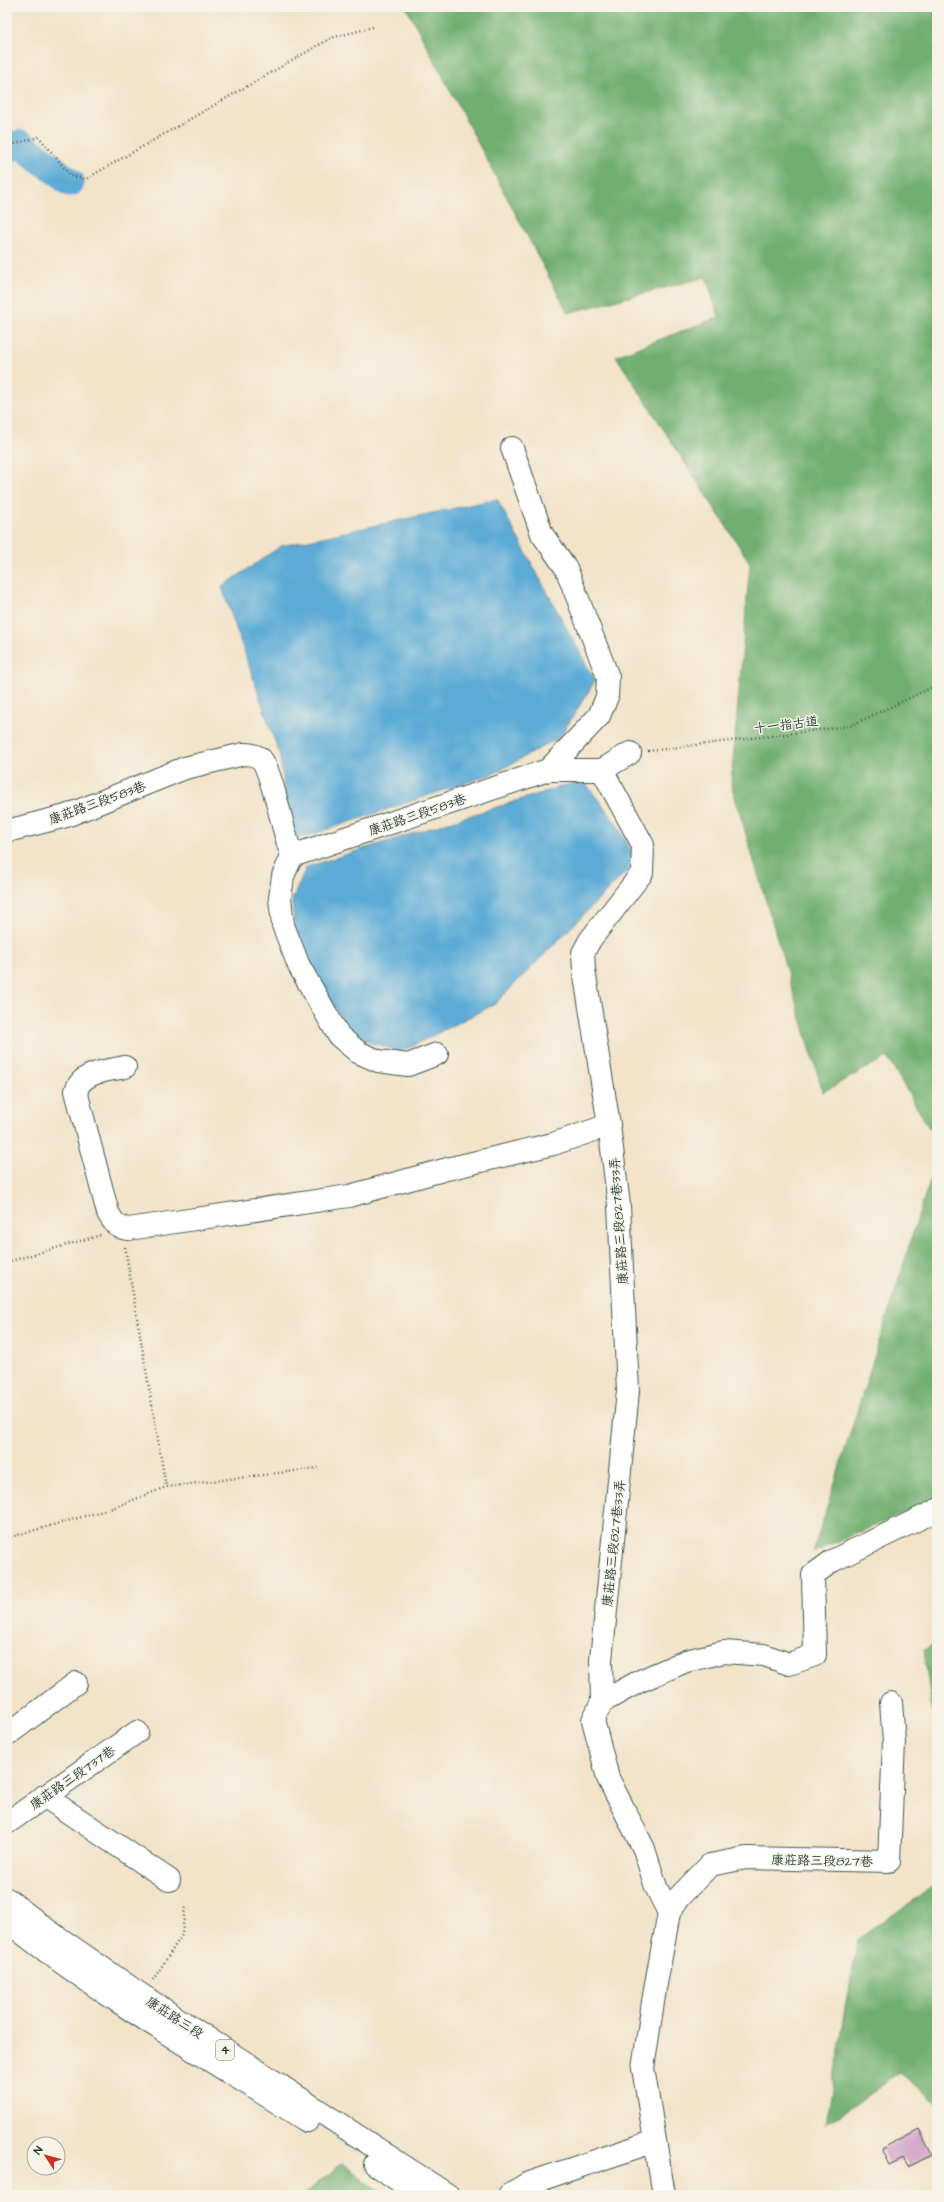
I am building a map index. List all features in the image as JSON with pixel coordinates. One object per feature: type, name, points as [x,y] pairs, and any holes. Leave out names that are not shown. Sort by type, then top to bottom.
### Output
[{"type":"main road","name":"康莊路三段583巷","points":[[7,831],[66,816],[185,768],[249,754],[260,758],[267,768],[285,837],[292,856],[548,770],[599,716],[607,697],[608,677],[566,568],[542,534],[512,448]]},
{"type":"main road","points":[[548,770],[602,770],[630,753]]},
{"type":"main road","name":"康莊路三段827巷33弄","points":[[602,770],[643,845],[642,873],[590,940],[583,953],[584,970],[609,1125],[619,1205],[628,1391],[601,1660],[602,1702]]},
{"type":"main road","points":[[292,856],[283,876],[280,898],[283,925],[299,966],[339,1036],[358,1052],[378,1061],[408,1065],[437,1054]]},
{"type":"main road","points":[[125,1067],[85,1077],[79,1082],[76,1091],[108,1213],[114,1224],[122,1228],[129,1229],[349,1196],[447,1169],[553,1144],[609,1125]]},
{"type":"main road","points":[[669,1913],[656,1887],[644,1849],[608,1778],[593,1720],[602,1702],[638,1682],[686,1661],[724,1652],[764,1655],[789,1664],[815,1656],[813,1575],[832,1561],[937,1510]]},
{"type":"main road","points":[[7,1735],[76,1683]]},
{"type":"main road","name":"康莊路三段827巷","points":[[664,2195],[643,2068],[655,1989],[669,1913],[678,1898],[710,1865],[746,1858],[889,1861],[894,1742],[891,1703]]},
{"type":"main road","name":"康莊路三段737巷","points":[[7,1823],[137,1732]]},
{"type":"main road","points":[[44,1796],[169,1880]]},
{"type":"main road","name":"康莊路三段","points":[[7,1899],[46,1929],[143,1996],[448,2195]]},
{"type":"main road","name":"康莊路三段","points":[[7,1921],[32,1941],[138,2014],[385,2171],[419,2195]]},
{"type":"main road","points":[[509,2195],[527,2184],[654,2141]]},
{"type":"path","points":[[7,146],[39,137],[71,176],[86,179],[331,38],[373,27]]},
{"type":"path","name":"十一指古道","points":[[630,753],[850,726],[937,685]]},
{"type":"path","points":[[7,1262],[122,1228],[166,1487]]},
{"type":"path","points":[[7,1538],[110,1509],[166,1487],[318,1468]]},
{"type":"path","points":[[143,1996],[182,1934],[185,1906]]},
{"type":"green space","points":[[406,7],[937,7],[937,1141],[887,1057],[823,1092],[731,784],[750,563],[616,356],[719,317],[706,277],[568,313]]},
{"type":"green space","points":[[937,1159],[937,1499],[813,1552],[920,1211]]},
{"type":"green space","points":[[937,1642],[937,1749],[924,1650]]},
{"type":"green space","points":[[937,1884],[937,2103],[900,2073],[826,2124],[858,1939]]},
{"type":"green space","points":[[342,2163],[384,2195],[304,2195]]},
{"type":"water","points":[[497,499],[595,681],[560,737],[495,773],[305,837],[290,836],[280,756],[222,587],[281,546]]},
{"type":"water","points":[[583,780],[616,823],[637,861],[495,1004],[400,1052],[364,1040],[346,1025],[297,950],[292,901],[306,867]]},
{"type":"building","points":[[919,2129],[932,2155],[908,2167],[903,2158],[889,2165],[881,2149]]},
{"type":"waterway","points":[[7,148],[21,144],[70,182]]}]
